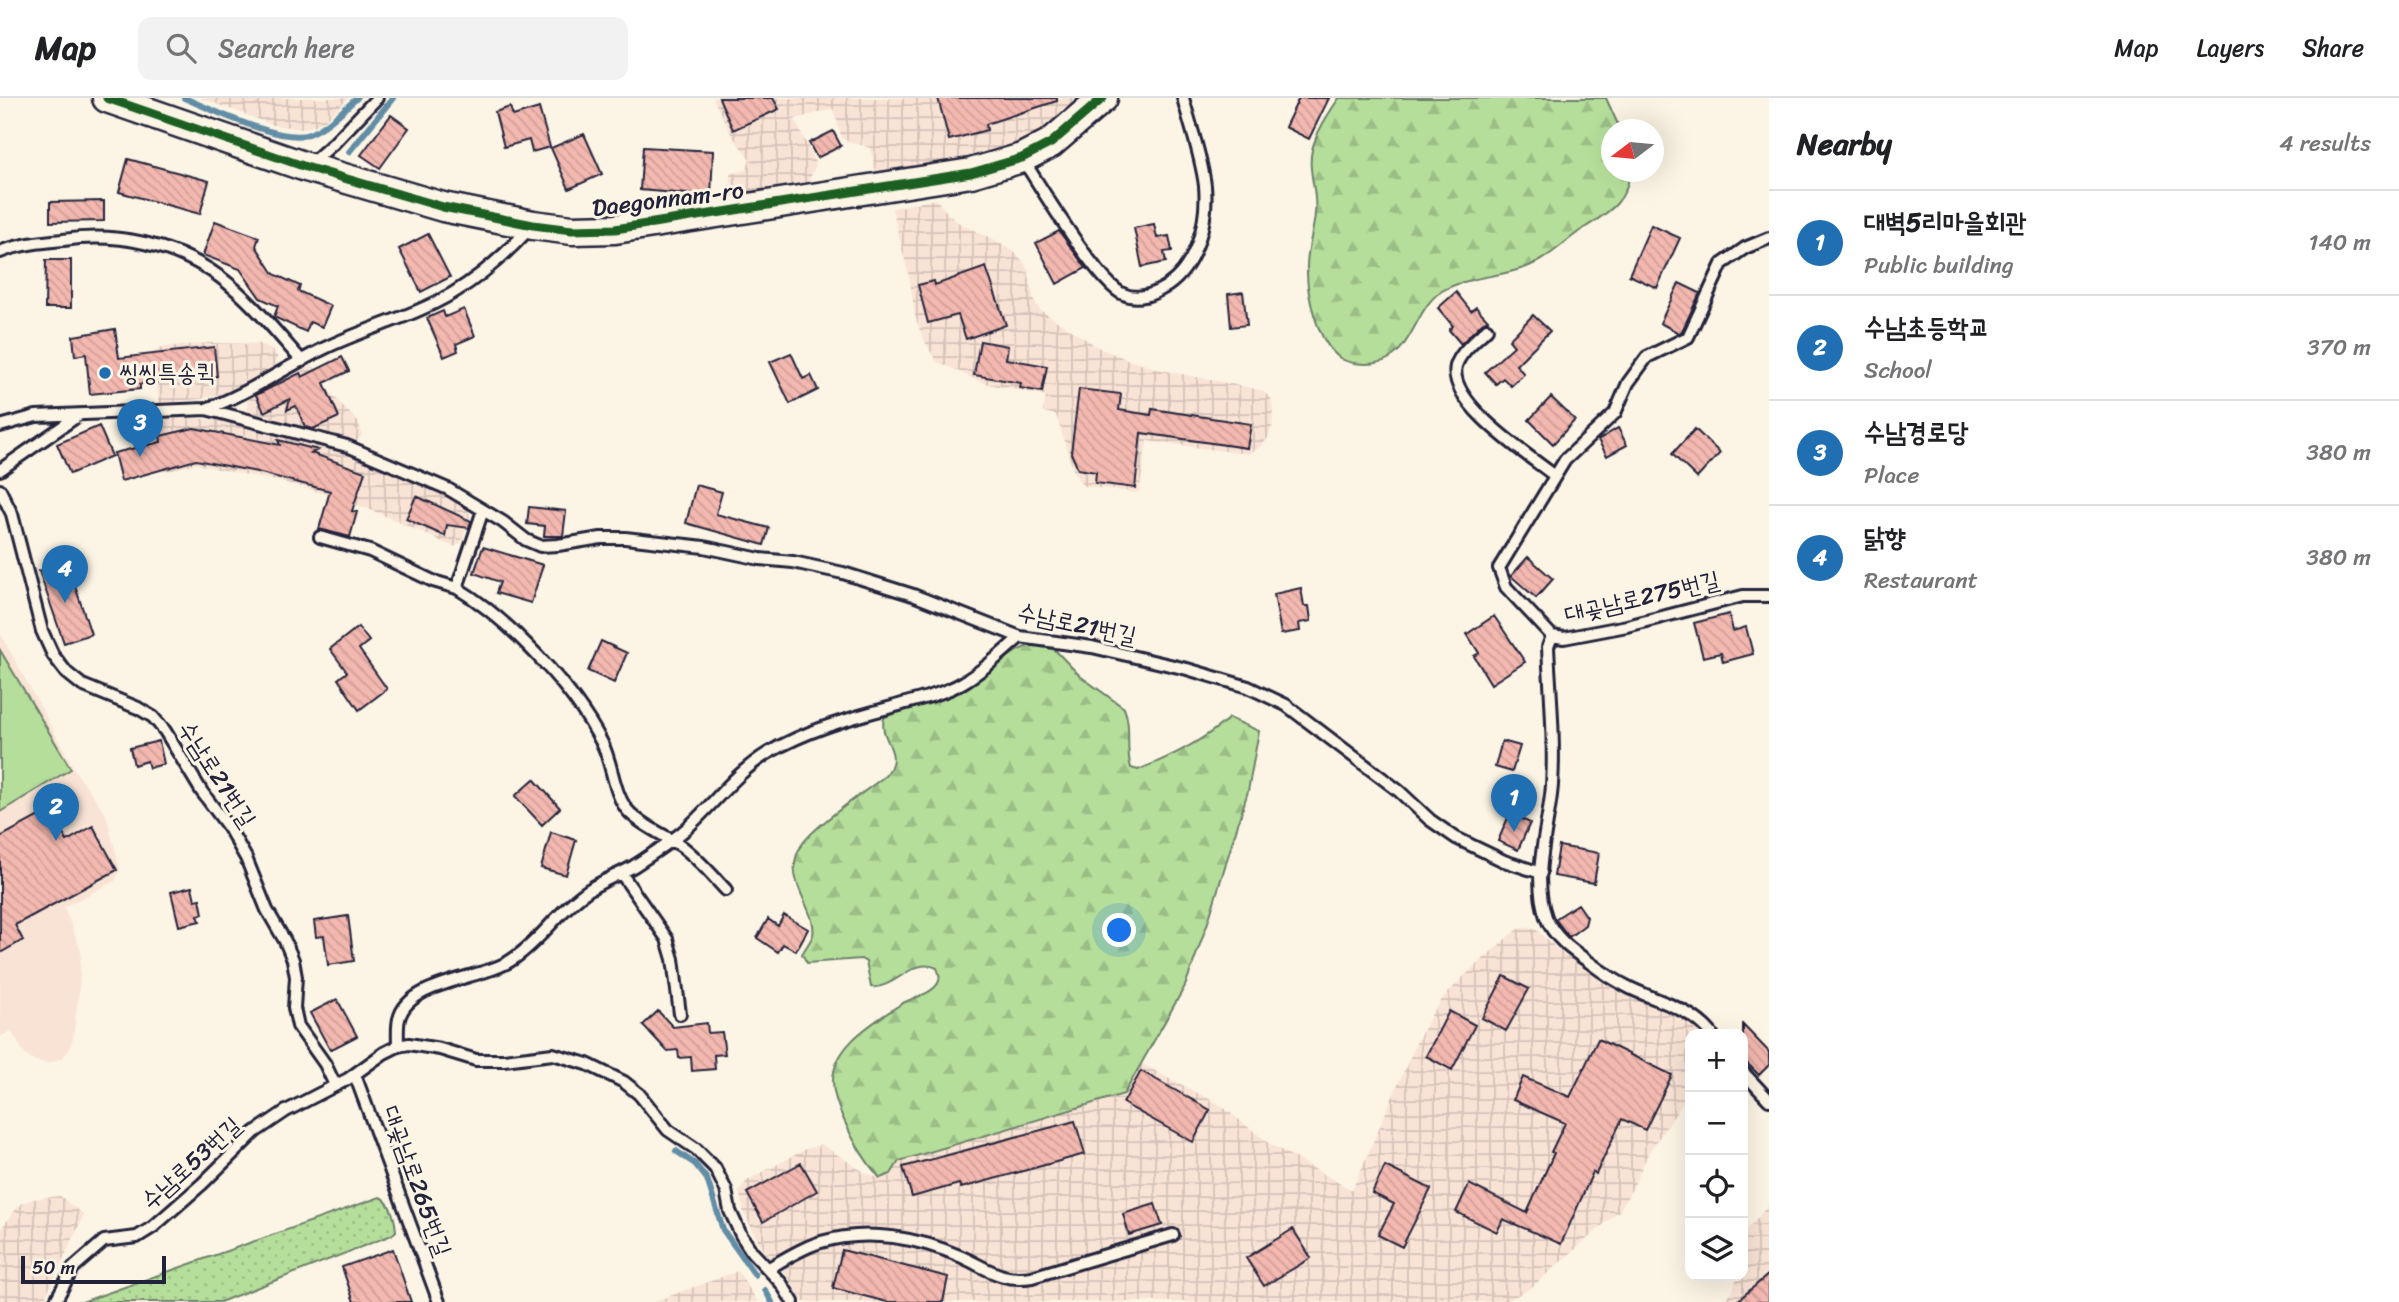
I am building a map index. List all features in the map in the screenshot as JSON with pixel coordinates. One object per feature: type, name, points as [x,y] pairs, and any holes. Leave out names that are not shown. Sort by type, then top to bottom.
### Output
[{"type":"street","name":"Daegonnam-ro","points":[[107,98],[306,167],[443,207],[572,230],[615,229],[971,173],[1022,158],[1051,144],[1103,98]]},
{"type":"lane","points":[[306,167],[334,143],[377,98]]},
{"type":"lane","points":[[1022,158],[1088,257],[1114,288],[1124,295],[1139,298],[1156,293],[1178,278],[1191,260],[1199,239],[1203,214],[1205,185],[1183,98]]},
{"type":"lane","points":[[206,409],[232,400],[326,348],[388,324],[451,294],[496,264],[533,225]]},
{"type":"lane","points":[[0,252],[29,244],[120,237],[176,254],[199,264],[246,300],[302,361]]},
{"type":"lane","name":"대곶남로275번길","points":[[1769,238],[1745,248],[1722,264],[1688,337],[1647,358],[1628,383],[1615,412],[1565,460],[1499,568],[1506,587],[1552,636],[1564,638],[1582,636],[1743,596],[1769,596]]},
{"type":"lane","points":[[1487,329],[1461,356],[1455,369],[1458,385],[1469,404],[1486,421],[1555,476]]},
{"type":"lane","name":"수남로21번길","points":[[0,426],[36,416],[206,409],[347,446],[448,489],[526,540],[540,546],[601,538],[625,538],[704,547],[760,559],[793,562],[843,573],[913,595],[1020,637],[1092,647],[1173,666],[1258,692],[1286,705],[1456,838],[1504,861],[1541,873]]},
{"type":"lane","points":[[0,470],[81,414]]},
{"type":"lane","name":"수남로21번길","points":[[0,490],[12,514],[42,631],[53,655],[67,673],[82,685],[153,717],[229,828],[246,858],[267,910],[293,960],[296,977],[294,1008],[298,1026],[325,1064],[335,1085]]},
{"type":"lane","points":[[457,588],[483,510]]},
{"type":"lane","points":[[320,537],[370,551],[433,581],[457,588],[482,603],[503,621],[553,674],[602,742],[621,799],[630,813],[696,859],[726,890]]},
{"type":"lane","points":[[1552,636],[1548,647],[1552,785],[1542,839],[1541,873],[1546,917],[1561,940],[1616,980],[1689,1013],[1707,1029]]},
{"type":"lane","points":[[398,1046],[399,1018],[419,995],[434,987],[491,970],[514,959],[583,893],[621,873],[686,829],[733,780],[767,754],[846,719],[942,692],[962,683],[991,663],[1020,637]]},
{"type":"lane","points":[[621,873],[667,939],[673,959],[680,1014]]},
{"type":"lane","points":[[335,1085],[398,1046],[424,1046],[476,1060],[491,1061],[553,1054],[587,1064],[624,1082],[639,1094],[668,1130],[696,1149],[715,1168],[726,1190],[730,1211],[741,1235],[793,1302]]},
{"type":"lane","name":"대곶남로265번길","points":[[355,1075],[439,1302]]},
{"type":"lane","points":[[1748,1077],[1769,1100]]},
{"type":"lane","name":"수남로53번길","points":[[55,1302],[73,1268],[104,1241],[137,1237],[153,1227],[255,1132],[286,1111],[335,1085]]},
{"type":"lane","points":[[769,1268],[818,1242],[842,1237],[890,1236],[920,1241],[1014,1280],[1173,1235]]},
{"type":"shaded area","points":[[201,98],[349,98],[325,120],[300,129],[273,125]]},
{"type":"shaded area","points":[[713,98],[1078,98],[1031,138],[1005,149],[943,165],[877,176],[870,148],[842,139],[833,109],[795,119],[816,165],[806,187],[734,198],[730,174],[746,170],[750,160],[731,134]]},
{"type":"shaded area","points":[[936,199],[948,214],[962,225],[1013,251],[1028,270],[1034,301],[1040,310],[1101,349],[1162,370],[1261,390],[1271,398],[1272,427],[1268,438],[1259,448],[1248,454],[1147,441],[1139,493],[1083,486],[1075,475],[1056,415],[1043,412],[1046,396],[983,383],[936,361],[922,336],[915,316],[910,281],[892,208]]},
{"type":"shaded area","points":[[211,343],[261,344],[272,349],[278,358],[276,367],[224,393],[201,399],[159,403],[153,353],[161,347]]},
{"type":"shaded area","points":[[313,365],[327,389],[359,423],[362,435],[356,442],[252,414],[247,409],[247,402],[253,395]]},
{"type":"shaded area","points":[[193,418],[263,431],[352,456],[444,494],[468,509],[470,519],[461,543],[454,547],[376,512],[291,484],[195,464],[164,472],[154,436],[158,419]]},
{"type":"shaded area","points":[[0,633],[76,772],[106,814],[120,869],[115,881],[64,907],[81,951],[79,991],[69,1050],[62,1058],[49,1063],[35,1061],[25,1054],[11,1031],[0,1037]]},
{"type":"shaded area","points":[[1529,927],[1537,930],[1556,948],[1607,984],[1690,1021],[1699,1029],[1685,1029],[1685,1100],[1649,1152],[1619,1211],[1531,1288],[1505,1302],[803,1302],[781,1268],[764,1252],[744,1213],[739,1191],[748,1180],[804,1150],[821,1144],[864,1172],[880,1178],[891,1174],[898,1161],[1124,1094],[1140,1063],[1219,1104],[1270,1144],[1352,1190],[1418,1039],[1432,1014],[1463,977],[1518,929]]},
{"type":"shaded area","points":[[60,1196],[84,1215],[43,1302],[0,1302],[0,1230],[20,1204],[33,1199]]},
{"type":"shaded area","points":[[1769,1205],[1769,1302],[1721,1302],[1733,1290],[1736,1281],[1748,1281],[1748,1228]]},
{"type":"shaded area","points":[[738,1271],[758,1302],[653,1302]]},
{"type":"green space","points":[[1339,98],[1606,98],[1615,119],[1601,119],[1601,182],[1628,182],[1623,195],[1610,210],[1537,262],[1514,271],[1451,286],[1442,291],[1432,299],[1398,352],[1388,359],[1367,364],[1348,362],[1332,351],[1319,329],[1307,277],[1307,259],[1316,205],[1311,158],[1314,143]]},
{"type":"green space","points":[[1028,646],[1055,650],[1080,676],[1124,708],[1128,723],[1131,768],[1138,770],[1174,754],[1229,718],[1259,731],[1248,791],[1208,922],[1185,986],[1124,1094],[899,1161],[891,1174],[880,1178],[859,1150],[839,1110],[833,1087],[835,1069],[839,1057],[856,1036],[901,1004],[931,990],[940,977],[937,968],[920,966],[888,984],[871,987],[866,962],[861,959],[807,963],[802,954],[813,935],[813,925],[797,882],[796,859],[801,846],[816,829],[885,776],[891,768],[893,760],[883,726],[884,718],[965,688]]},
{"type":"green space","points":[[0,650],[71,769],[0,812]]},
{"type":"green space","points":[[380,1197],[390,1207],[393,1216],[396,1231],[392,1235],[220,1302],[82,1302]]},
{"type":"building","points":[[719,98],[773,98],[779,109],[733,130]]},
{"type":"building","points":[[938,98],[1057,98],[1057,101],[986,124],[987,130],[949,140]]},
{"type":"building","points":[[1299,98],[1329,98],[1309,139],[1285,127]]},
{"type":"building","points":[[510,107],[513,116],[539,108],[550,147],[532,152],[529,140],[504,147],[495,112]]},
{"type":"building","points":[[391,115],[409,128],[380,168],[361,155]]},
{"type":"building","points":[[833,131],[841,146],[817,158],[809,143]]},
{"type":"building","points":[[584,134],[602,174],[569,189],[551,148]]},
{"type":"building","points":[[643,147],[713,151],[711,196],[640,190]]},
{"type":"building","points":[[128,159],[209,181],[200,214],[119,192]]},
{"type":"building","points":[[104,201],[104,221],[50,222],[50,202]]},
{"type":"building","points":[[215,221],[259,237],[256,246],[274,274],[300,286],[298,291],[331,306],[322,327],[310,322],[306,332],[274,317],[278,306],[260,298],[240,269],[203,255]]},
{"type":"building","points":[[1154,224],[1157,238],[1169,236],[1172,251],[1164,252],[1166,262],[1142,267],[1134,228]]},
{"type":"building","points":[[1651,225],[1680,238],[1657,288],[1629,275]]},
{"type":"building","points":[[1059,231],[1086,268],[1057,284],[1036,243]]},
{"type":"building","points":[[428,234],[450,277],[421,292],[399,249]]},
{"type":"building","points":[[46,260],[71,260],[71,308],[45,308]]},
{"type":"building","points":[[986,267],[1006,325],[966,339],[958,315],[928,323],[918,285],[934,281],[935,285]]},
{"type":"building","points":[[1679,283],[1700,293],[1679,333],[1660,323]]},
{"type":"building","points":[[1243,292],[1247,325],[1231,327],[1228,294]]},
{"type":"building","points":[[1456,292],[1471,311],[1476,307],[1488,320],[1461,344],[1449,330],[1453,326],[1438,308]]},
{"type":"building","points":[[464,309],[475,336],[456,344],[458,351],[444,357],[427,318],[443,311],[445,317]]},
{"type":"building","points":[[1533,315],[1550,331],[1516,365],[1524,374],[1511,386],[1503,378],[1496,384],[1485,372],[1514,346],[1509,340]]},
{"type":"building","points":[[115,329],[119,358],[214,347],[217,376],[140,384],[140,389],[90,394],[86,354],[75,356],[73,336]]},
{"type":"building","points":[[980,341],[1008,346],[1006,359],[1047,366],[1042,392],[1020,388],[1021,383],[974,375]]},
{"type":"building","points":[[791,353],[803,379],[811,375],[818,390],[790,404],[770,362]]},
{"type":"building","points":[[342,357],[349,371],[324,383],[339,417],[313,429],[305,427],[296,406],[287,410],[290,399],[264,412],[256,395],[300,373],[302,377]]},
{"type":"building","points":[[1079,389],[1121,394],[1119,410],[1151,415],[1152,409],[1251,424],[1247,448],[1141,433],[1135,488],[1095,483],[1096,472],[1078,469],[1071,453]]},
{"type":"building","points":[[1551,397],[1575,420],[1553,444],[1529,420]]},
{"type":"building","points":[[99,426],[112,456],[70,474],[57,444]]},
{"type":"building","points":[[194,428],[280,445],[278,440],[318,450],[311,453],[365,472],[352,511],[357,512],[350,537],[319,529],[330,491],[257,472],[196,460],[121,481],[114,453],[161,442],[160,436]]},
{"type":"building","points":[[1618,428],[1627,445],[1607,456],[1598,440]]},
{"type":"building","points":[[1695,429],[1720,453],[1697,478],[1672,454]]},
{"type":"building","points":[[696,485],[722,492],[716,514],[769,528],[764,545],[686,523]]},
{"type":"building","points":[[416,496],[471,521],[469,528],[447,525],[445,536],[406,519]]},
{"type":"building","points":[[529,507],[566,511],[563,536],[544,536],[545,526],[527,524]]},
{"type":"building","points":[[483,547],[543,565],[531,603],[496,593],[500,582],[474,573]]},
{"type":"building","points":[[1528,557],[1553,579],[1536,598],[1511,576]]},
{"type":"building","points":[[67,562],[91,634],[64,643],[39,571]]},
{"type":"building","points":[[1301,588],[1304,606],[1309,606],[1311,621],[1299,623],[1300,631],[1281,634],[1274,594]]},
{"type":"building","points":[[1729,614],[1733,631],[1746,627],[1753,654],[1723,662],[1721,653],[1703,657],[1694,623]]},
{"type":"building","points":[[1494,616],[1525,662],[1491,684],[1474,656],[1479,653],[1467,634]]},
{"type":"building","points":[[358,627],[369,641],[359,649],[387,689],[359,710],[338,679],[347,672],[330,649]]},
{"type":"building","points":[[601,641],[627,653],[614,683],[588,671]]},
{"type":"building","points":[[159,741],[164,764],[149,768],[147,761],[134,765],[130,748]]},
{"type":"building","points":[[1502,741],[1520,746],[1512,772],[1495,767]]},
{"type":"building","points":[[534,779],[560,808],[542,825],[515,796]]},
{"type":"building","points":[[50,810],[67,841],[93,826],[117,870],[15,925],[23,940],[0,953],[0,837]]},
{"type":"building","points":[[1510,813],[1530,823],[1518,850],[1498,841]]},
{"type":"building","points":[[551,832],[576,840],[566,875],[541,868]]},
{"type":"building","points":[[1559,846],[1599,853],[1594,883],[1554,876]]},
{"type":"building","points":[[192,887],[195,900],[200,899],[203,914],[198,915],[200,921],[179,926],[171,892]]},
{"type":"building","points":[[1578,904],[1587,917],[1585,925],[1569,937],[1555,919]]},
{"type":"building","points":[[784,915],[808,929],[796,951],[783,944],[778,952],[757,938],[768,919],[778,926]]},
{"type":"building","points":[[348,916],[354,961],[328,965],[324,936],[316,937],[314,921]]},
{"type":"building","points":[[1504,976],[1529,989],[1506,1031],[1482,1018]]},
{"type":"building","points":[[337,999],[357,1036],[330,1050],[310,1013]]},
{"type":"building","points":[[658,1011],[673,1027],[707,1023],[708,1033],[722,1032],[725,1054],[714,1055],[715,1069],[692,1071],[691,1057],[679,1058],[678,1050],[667,1051],[643,1025]]},
{"type":"building","points":[[1449,1011],[1475,1025],[1452,1070],[1426,1056]]},
{"type":"building","points":[[1748,1030],[1769,1052],[1769,1065],[1759,1075],[1748,1064]]},
{"type":"building","points":[[1598,1039],[1672,1075],[1645,1130],[1622,1119],[1596,1174],[1593,1172],[1561,1244],[1503,1219],[1497,1232],[1456,1212],[1469,1184],[1527,1213],[1565,1123],[1513,1100],[1523,1077],[1570,1097]]},
{"type":"building","points":[[1141,1071],[1210,1110],[1193,1142],[1123,1103]]},
{"type":"building","points":[[1075,1121],[1085,1154],[961,1188],[959,1184],[912,1197],[903,1167]]},
{"type":"building","points":[[801,1163],[817,1191],[763,1222],[747,1193]]},
{"type":"building","points":[[1385,1166],[1431,1189],[1402,1247],[1378,1235],[1394,1204],[1372,1193]]},
{"type":"building","points":[[1155,1204],[1162,1225],[1129,1235],[1123,1214]]},
{"type":"building","points":[[1293,1229],[1311,1258],[1264,1286],[1246,1258]]},
{"type":"building","points":[[393,1249],[411,1302],[354,1302],[342,1267]]},
{"type":"building","points":[[842,1250],[948,1277],[943,1302],[887,1302],[833,1288]]},
{"type":"building","points":[[1769,1274],[1769,1302],[1736,1302]]},
{"type":"waterway","points":[[184,98],[246,124],[297,136],[309,134],[322,127],[357,98]]},
{"type":"waterway","points":[[349,152],[393,98]]},
{"type":"waterway","points":[[676,1151],[695,1164],[707,1179],[723,1230],[755,1275]]},
{"type":"waterway","points":[[765,1290],[772,1302]]},
{"type":"cycle path","points":[[107,98],[306,167],[443,207],[572,230],[615,229],[971,173],[1022,158],[1051,143],[1103,98]]},
{"type":"place","name":"씽씽특송퀵","points":[[105,373]]},
{"type":"place","name":"수남경로당","points":[[140,457]]},
{"type":"place","name":"닭향","points":[[65,603]]},
{"type":"place","name":"대벽5리마을회관","points":[[1514,832]]},
{"type":"place","name":"수남초등학교","points":[[56,841]]}]
